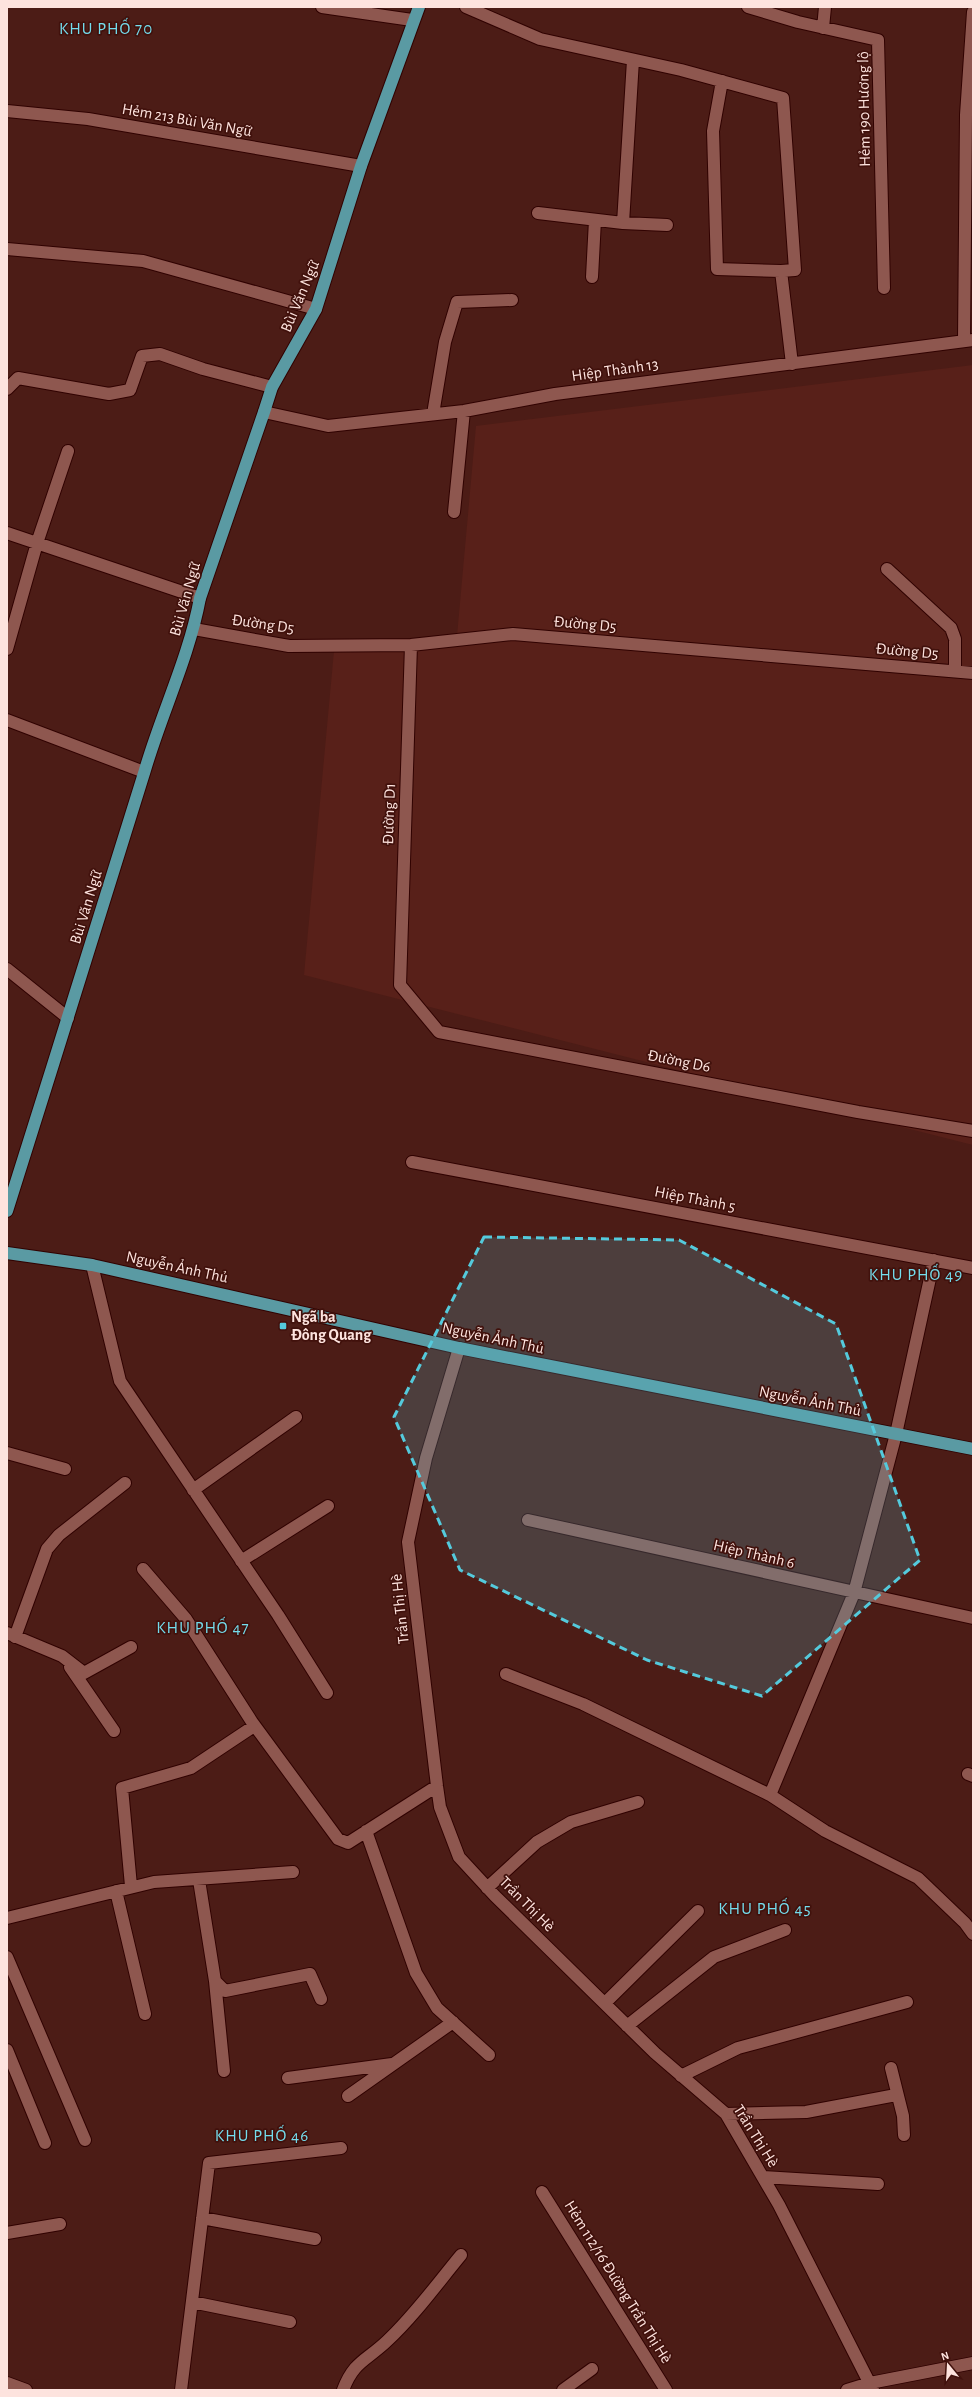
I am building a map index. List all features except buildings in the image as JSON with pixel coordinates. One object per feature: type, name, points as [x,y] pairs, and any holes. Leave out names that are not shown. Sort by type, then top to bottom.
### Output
[{"type":"main road","name":"Bùi Văn Ngữ","points":[[7,1211],[157,730],[194,629],[200,598],[272,387],[316,309],[361,166],[412,20],[419,7]]},
{"type":"main road","name":"Nguyễn Ảnh Thủ","points":[[7,1253],[92,1265],[459,1348],[973,1449]]},
{"type":"street","points":[[322,7],[412,20]]},
{"type":"street","points":[[466,7],[540,39],[722,81],[783,98],[795,270],[717,269],[714,131],[722,81]]},
{"type":"street","name":"Hẻm 190 Hương lộ","points":[[748,7],[824,28],[878,40],[884,288]]},
{"type":"street","points":[[824,28],[825,7]]},
{"type":"street","points":[[968,341],[966,116],[973,12]]},
{"type":"street","points":[[623,223],[633,60]]},
{"type":"street","name":"Hẻm 213 Bùi Văn Ngữ","points":[[7,111],[88,119],[361,166]]},
{"type":"street","points":[[538,213],[623,223],[667,225]]},
{"type":"street","points":[[592,277],[595,220]]},
{"type":"street","points":[[7,249],[143,261],[316,309]]},
{"type":"street","points":[[781,271],[792,364]]},
{"type":"street","points":[[433,414],[445,342],[457,302],[512,300]]},
{"type":"street","name":"Hiệp Thành 13","points":[[264,412],[328,426],[464,410],[555,394],[968,341]]},
{"type":"street","points":[[7,389],[18,378],[109,394],[130,390],[142,356],[160,354],[203,369],[272,387]]},
{"type":"street","points":[[454,512],[464,410]]},
{"type":"street","points":[[7,649],[37,543],[68,451]]},
{"type":"street","points":[[7,533],[200,598]]},
{"type":"street","points":[[887,569],[951,628],[956,639],[955,671]]},
{"type":"street","name":"Đường D5","points":[[194,629],[289,646],[411,645],[513,634],[973,673]]},
{"type":"street","name":"Đường D1","points":[[400,985],[411,645]]},
{"type":"street","points":[[7,720],[144,772]]},
{"type":"street","points":[[7,969],[68,1018]]},
{"type":"street","name":"Đường D6","points":[[400,985],[439,1032],[858,1112],[973,1131]]},
{"type":"street","name":"Hiệp Thành 5","points":[[412,1162],[973,1268]]},
{"type":"street","points":[[770,1796],[786,1753],[854,1593],[896,1434],[934,1260]]},
{"type":"street","points":[[92,1265],[120,1382],[241,1561],[327,1693]]},
{"type":"street","name":"Trần Thị Hè","points":[[459,1348],[426,1458],[408,1542],[440,1806],[459,1858],[487,1888],[627,2026],[726,2114],[763,2177],[872,2387]]},
{"type":"street","points":[[193,1490],[296,1417]]},
{"type":"street","points":[[7,1453],[66,1469]]},
{"type":"street","points":[[125,1483],[59,1535],[47,1549],[11,1635],[62,1656],[84,1673],[131,1647]]},
{"type":"street","points":[[241,1561],[328,1506]]},
{"type":"street","name":"Hiệp Thành 6","points":[[528,1520],[973,1618]]},
{"type":"street","points":[[143,1569],[186,1619],[254,1726],[338,1839],[348,1843],[437,1786]]},
{"type":"street","points":[[62,1656],[114,1731]]},
{"type":"street","points":[[506,1674],[590,1707],[770,1796],[824,1831],[918,1878],[965,1923],[973,1934]]},
{"type":"street","points":[[131,1886],[122,1788],[191,1768],[254,1726]]},
{"type":"street","points":[[487,1888],[537,1842],[571,1822],[638,1802]]},
{"type":"street","points":[[366,1831],[416,1974],[437,2008],[489,2055]]},
{"type":"street","points":[[7,1918],[131,1886],[154,1882],[199,1880],[294,1872]]},
{"type":"street","points":[[199,1880],[215,1981],[224,2071]]},
{"type":"street","points":[[116,1891],[145,2014]]},
{"type":"street","points":[[605,2003],[698,1911]]},
{"type":"street","points":[[627,2026],[714,1957],[785,1930]]},
{"type":"street","points":[[7,1958],[85,2140]]},
{"type":"street","points":[[215,1981],[225,1991],[310,1974],[321,1999]]},
{"type":"street","points":[[682,2076],[738,2048],[907,2002]]},
{"type":"street","points":[[348,2096],[453,2022]]},
{"type":"street","points":[[7,2050],[45,2143]]},
{"type":"street","points":[[288,2078],[393,2064]]},
{"type":"street","points":[[891,2068],[896,2095],[903,2116],[904,2135]]},
{"type":"street","points":[[726,2114],[806,2112],[896,2095]]},
{"type":"street","points":[[181,2390],[209,2163],[341,2148]]},
{"type":"street","points":[[763,2177],[878,2184]]},
{"type":"street","name":"Hẻm 112/16 Đường Trần Thị Hè","points":[[542,2192],[666,2390]]},
{"type":"street","points":[[202,2218],[315,2240]]},
{"type":"street","points":[[7,2233],[60,2224]]},
{"type":"street","points":[[343,2390],[349,2374],[358,2363],[387,2341],[461,2255]]},
{"type":"street","points":[[192,2302],[290,2322]]},
{"type":"street","points":[[847,2390],[872,2387],[973,2363]]},
{"type":"street","points":[[563,2390],[592,2369]]},
{"type":"street","points":[[7,2383],[26,2390]]},
{"type":"highlighted area","points":[[484,1237],[679,1240],[836,1324],[920,1560],[762,1696],[647,1660],[460,1570],[394,1417]]},
{"type":"shaded area","points":[[973,365],[973,1145],[304,975],[334,651],[456,647],[476,426]]},
{"type":"place","name":"Ngã ba Đông Quang","points":[[283,1326]]},
{"type":"district","name":"KHU PHỐ 70","points":[[106,28]]},
{"type":"district","name":"KHU PHỐ 49","points":[[916,1274]]},
{"type":"district","name":"KHU PHỐ 47","points":[[203,1627]]},
{"type":"district","name":"KHU PHỐ 45","points":[[765,1908]]},
{"type":"district","name":"KHU PHỐ 46","points":[[262,2135]]}]
